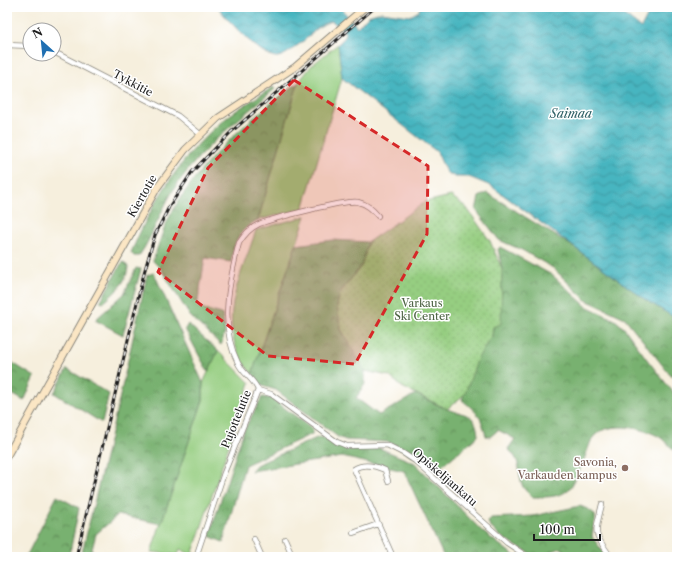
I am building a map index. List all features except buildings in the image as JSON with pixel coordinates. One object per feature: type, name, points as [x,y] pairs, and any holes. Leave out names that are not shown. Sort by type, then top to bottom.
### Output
[{"type":"street","name":"Kiertotie","points":[[7,456],[9,447],[157,188],[180,156],[200,134],[236,104],[295,67],[365,7]]},
{"type":"street","points":[[7,45],[22,46]]},
{"type":"street","name":"Tykkitie","points":[[62,56],[178,116],[200,134]]},
{"type":"street","name":"Pujottelutie","points":[[196,557],[224,473],[258,390],[238,363],[227,332],[227,311],[239,243],[244,236],[258,225],[324,207],[357,201],[369,206],[378,216]]},
{"type":"street","name":"Opiskelijankatu","points":[[258,390],[271,394],[337,442],[347,446],[387,446],[415,460],[507,544],[528,557]]},
{"type":"street","points":[[388,481],[385,470],[381,468],[363,465],[354,468],[393,557]]},
{"type":"street","points":[[602,504],[596,531],[598,538],[611,557]]},
{"type":"street","points":[[353,533],[378,524]]},
{"type":"street","points":[[254,539],[262,557]]},
{"type":"street","points":[[285,539],[293,557]]},
{"type":"highlighted area","points":[[294,80],[428,166],[427,234],[355,364],[268,356],[158,272],[208,168]]},
{"type":"green space","points":[[338,44],[342,78],[303,209],[258,220],[298,83],[312,65]]},
{"type":"green space","points":[[298,83],[258,220],[246,228],[238,237],[231,262],[205,258],[197,307],[222,314],[225,332],[221,345],[190,316],[161,269],[153,261],[166,224],[190,184],[223,146],[242,128]]},
{"type":"green space","points":[[273,87],[275,89],[223,133],[188,170],[167,200],[145,247],[139,256],[134,256],[131,253],[149,214],[184,160],[198,144],[230,115]]},
{"type":"green space","points":[[487,193],[572,246],[646,300],[677,319],[677,369],[671,376],[625,318],[586,300],[553,268],[522,250],[499,240],[476,210],[479,197]]},
{"type":"green space","name":"Varkaus Ski Center","points":[[451,196],[466,207],[490,241],[502,269],[501,324],[493,327],[492,335],[478,358],[465,394],[447,409],[402,387],[389,376],[365,371],[341,329],[337,306],[340,293],[362,265],[368,242],[425,202]]},
{"type":"green space","points":[[306,216],[252,374],[240,356],[234,339],[231,321],[237,285],[243,267],[256,230]]},
{"type":"green space","points":[[333,240],[368,242],[362,265],[340,293],[341,329],[365,371],[365,384],[356,398],[379,415],[416,394],[435,404],[464,414],[472,418],[475,422],[478,436],[437,470],[389,442],[346,440],[338,437],[276,390],[260,385],[252,374],[296,245]]},
{"type":"green space","points":[[500,247],[552,275],[586,306],[615,320],[624,328],[677,397],[677,452],[654,434],[634,428],[613,427],[596,434],[591,441],[578,475],[567,491],[555,496],[532,497],[526,491],[521,482],[516,458],[508,449],[515,439],[498,430],[490,437],[486,436],[478,415],[462,400],[478,358],[492,335],[501,290],[502,269],[498,249]]},
{"type":"green space","points":[[124,262],[128,267],[123,283],[103,303],[100,302],[121,264]]},
{"type":"green space","points":[[136,268],[141,269],[123,335],[95,320],[124,294]]},
{"type":"green space","points":[[154,273],[203,383],[203,400],[161,524],[118,515],[96,534],[90,557],[81,557],[120,396],[147,275]]},
{"type":"green space","points":[[188,324],[218,351],[208,372],[185,329]]},
{"type":"green space","points":[[218,351],[250,383],[192,555],[180,549],[178,555],[151,552],[203,400],[203,383]]},
{"type":"green space","points":[[8,360],[35,377],[24,401],[7,391]]},
{"type":"green space","points":[[67,369],[109,394],[102,423],[54,393]]},
{"type":"green space","points":[[262,397],[271,398],[313,429],[312,434],[245,465],[223,542],[209,536],[244,430]]},
{"type":"green space","points":[[319,437],[325,438],[346,449],[379,448],[415,463],[483,532],[516,557],[444,557],[404,471],[342,457],[251,471],[256,465]]},
{"type":"green space","points":[[57,496],[79,508],[69,557],[26,557]]},
{"type":"green space","points":[[580,506],[595,515],[592,537],[607,557],[572,557],[561,548],[537,557],[502,538],[496,533],[488,522],[491,518],[533,516]]},
{"type":"water","name":"Saimaa","points":[[218,7],[340,7],[357,27],[368,16],[381,12],[410,16],[419,11],[420,7],[614,7],[641,28],[652,7],[677,8],[677,319],[646,300],[491,186],[469,177],[455,177],[446,172],[437,152],[342,78],[338,44],[345,37],[346,33],[332,21],[319,27],[285,55],[278,57],[271,56],[263,52],[245,37]]},
{"type":"railway","points":[[76,557],[144,273],[155,235],[169,207],[192,172],[231,132],[375,7]]},
{"type":"place","name":"Savonia, Varkauden kampus","points":[[625,468]]}]
